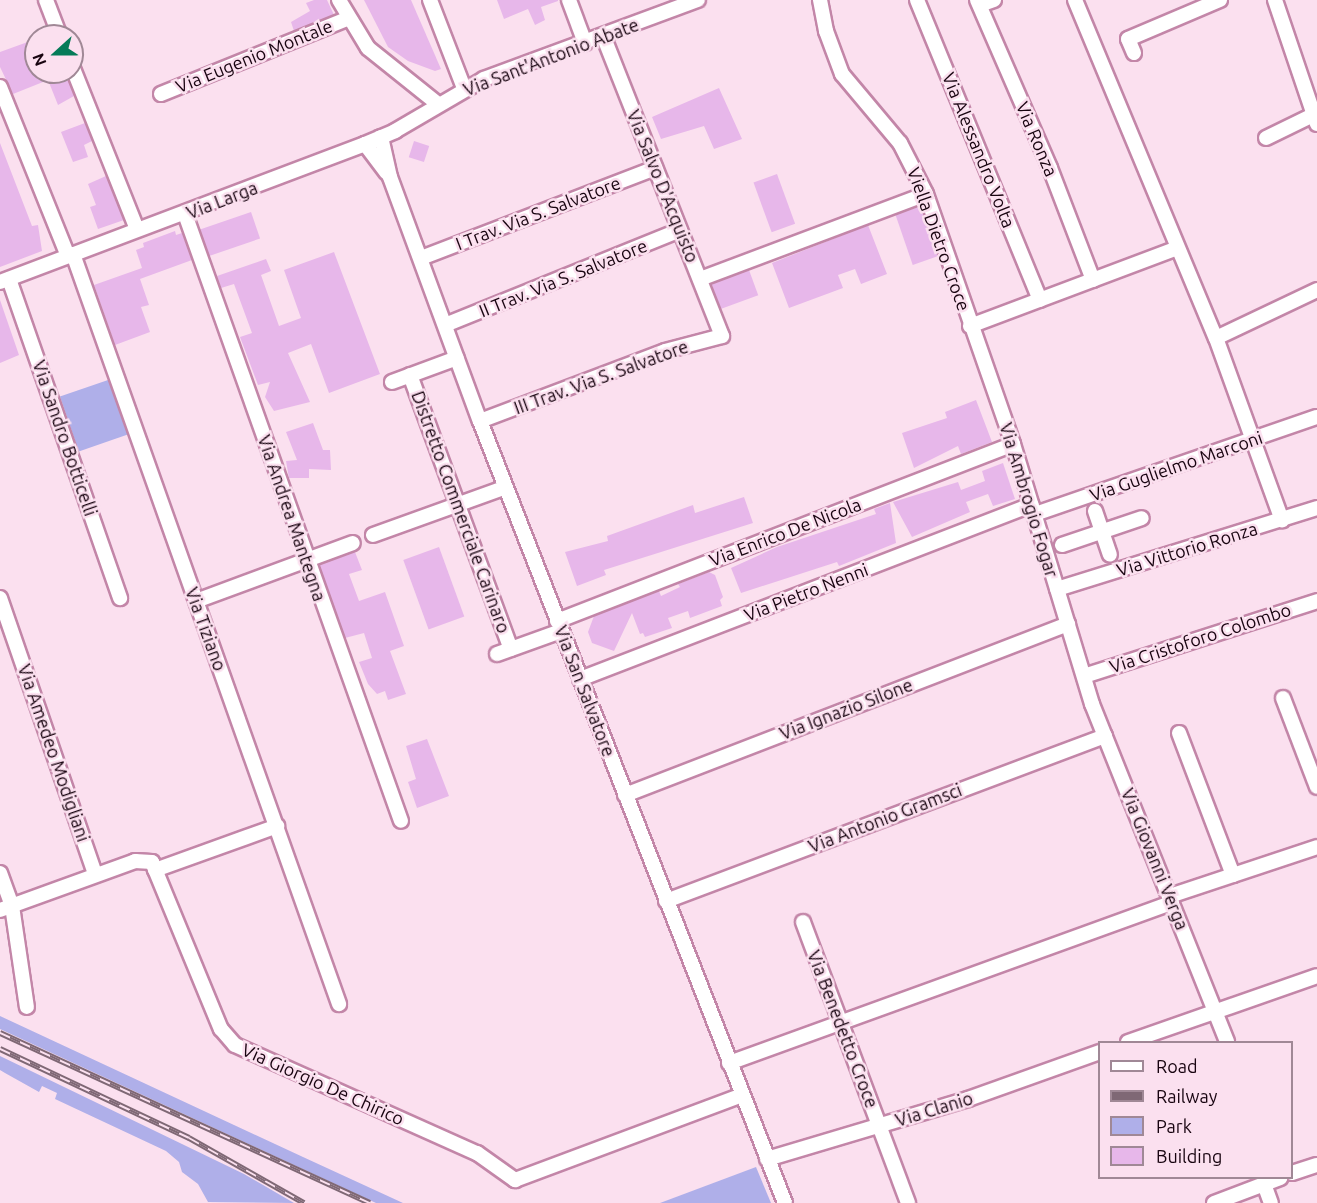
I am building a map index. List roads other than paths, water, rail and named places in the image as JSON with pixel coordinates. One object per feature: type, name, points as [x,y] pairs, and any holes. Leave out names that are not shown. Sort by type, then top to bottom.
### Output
[{"type":"street","points":[[46,0],[55,24]]},
{"type":"street","points":[[339,0],[347,19],[368,48],[438,104]]},
{"type":"street","points":[[430,0],[464,88]]},
{"type":"street","points":[[569,0],[585,43]]},
{"type":"street","name":"Via Sant'Antonio Abate","points":[[438,104],[464,88],[698,0]]},
{"type":"street","name":"Viella Dietro Croce","points":[[820,0],[826,31],[842,74],[900,143],[926,194],[970,326]]},
{"type":"street","name":"Via Alessandro Volta","points":[[917,0],[1040,300]]},
{"type":"street","points":[[979,3],[994,0]]},
{"type":"street","points":[[1075,0],[1216,338],[1255,440],[1282,520]]},
{"type":"street","points":[[1134,53],[1128,39],[1220,0]]},
{"type":"street","points":[[1266,138],[1316,117],[1275,0]]},
{"type":"street","name":"Via Ronza","points":[[979,3],[1093,280]]},
{"type":"street","name":"Via Eugenio Montale","points":[[161,94],[347,19]]},
{"type":"street","name":"Via Salvo D'Acquisto","points":[[603,36],[722,336]]},
{"type":"street","points":[[79,84],[137,229]]},
{"type":"street","name":"Via Tiziano","points":[[0,87],[70,255],[277,826],[339,1004]]},
{"type":"street","name":"Via Larga","points":[[5,281],[364,144],[381,137],[438,104]]},
{"type":"street","name":"Via San Salvatore","points":[[381,137],[390,177],[480,422],[785,1203]]},
{"type":"street","name":"Via San Salvatore","points":[[364,144],[390,177]]},
{"type":"street","name":"I Trav. Via S. Salvatore","points":[[421,258],[656,168]]},
{"type":"street","points":[[700,279],[926,194]]},
{"type":"street","name":"Via Andrea Mantegna","points":[[185,214],[306,560],[401,821]]},
{"type":"street","name":"II Trav. Via S. Salvatore","points":[[445,325],[680,230]]},
{"type":"street","points":[[970,326],[1177,248]]},
{"type":"street","name":"Via Sandro Botticelli","points":[[5,281],[120,598]]},
{"type":"street","points":[[1216,338],[1317,290]]},
{"type":"street","name":"Via Ambrogio Fogar","points":[[970,326],[1013,444],[1084,676]]},
{"type":"street","name":"III Trav. Via S. Salvatore","points":[[480,422],[665,351],[722,336]]},
{"type":"street","points":[[392,382],[457,358]]},
{"type":"street","name":"Distretto Commerciale Carinaro","points":[[410,375],[511,649]]},
{"type":"street","name":"Via Guglielmo Marconi","points":[[1033,510],[1255,440],[1317,417]]},
{"type":"street","name":"Via Enrico De Nicola","points":[[497,654],[559,626],[1013,444]]},
{"type":"street","points":[[373,535],[506,487]]},
{"type":"street","name":"Via Vittorio Ronza","points":[[1057,589],[1317,508]]},
{"type":"street","name":"Via Pietro Nenni","points":[[580,679],[1033,510]]},
{"type":"street","points":[[1095,511],[1110,555]]},
{"type":"street","points":[[1062,545],[1142,518]]},
{"type":"street","points":[[196,601],[353,543]]},
{"type":"street","name":"Via Amedeo Modigliani","points":[[0,598],[95,874]]},
{"type":"street","name":"Via Cristoforo Colombo","points":[[1084,676],[1317,601]]},
{"type":"street","name":"Via Ignazio Silone","points":[[625,795],[1068,624]]},
{"type":"street","name":"Via Giovanni Verga","points":[[1084,676],[1105,735],[1227,1041]]},
{"type":"street","points":[[1283,698],[1317,787]]},
{"type":"street","points":[[1179,733],[1233,875]]},
{"type":"street","name":"Via Antonio Gramsci","points":[[666,901],[1105,735]]},
{"type":"street","points":[[6,908],[135,861],[152,862],[155,870],[277,826]]},
{"type":"street","points":[[729,1063],[1233,875],[1317,847]]},
{"type":"street","name":"Via Giorgio De Chirico","points":[[155,870],[221,1029],[235,1045],[477,1153],[515,1180],[742,1095]]},
{"type":"street","points":[[0,873],[27,1007]]},
{"type":"street","name":"Via Benedetto Croce","points":[[803,922],[908,1203]]},
{"type":"street","points":[[1131,1041],[1317,976]]},
{"type":"street","name":"Via Clanio","points":[[767,1159],[880,1126],[1098,1053]]},
{"type":"street","points":[[1293,1173],[1317,1165]]},
{"type":"street","points":[[1214,1203],[1276,1179]]},
{"type":"street","points":[[1264,1184],[1271,1203]]},
{"type":"railway","points":[[0,1033],[370,1203]]},
{"type":"railway","points":[[0,1049],[189,1138],[304,1203]]}]
